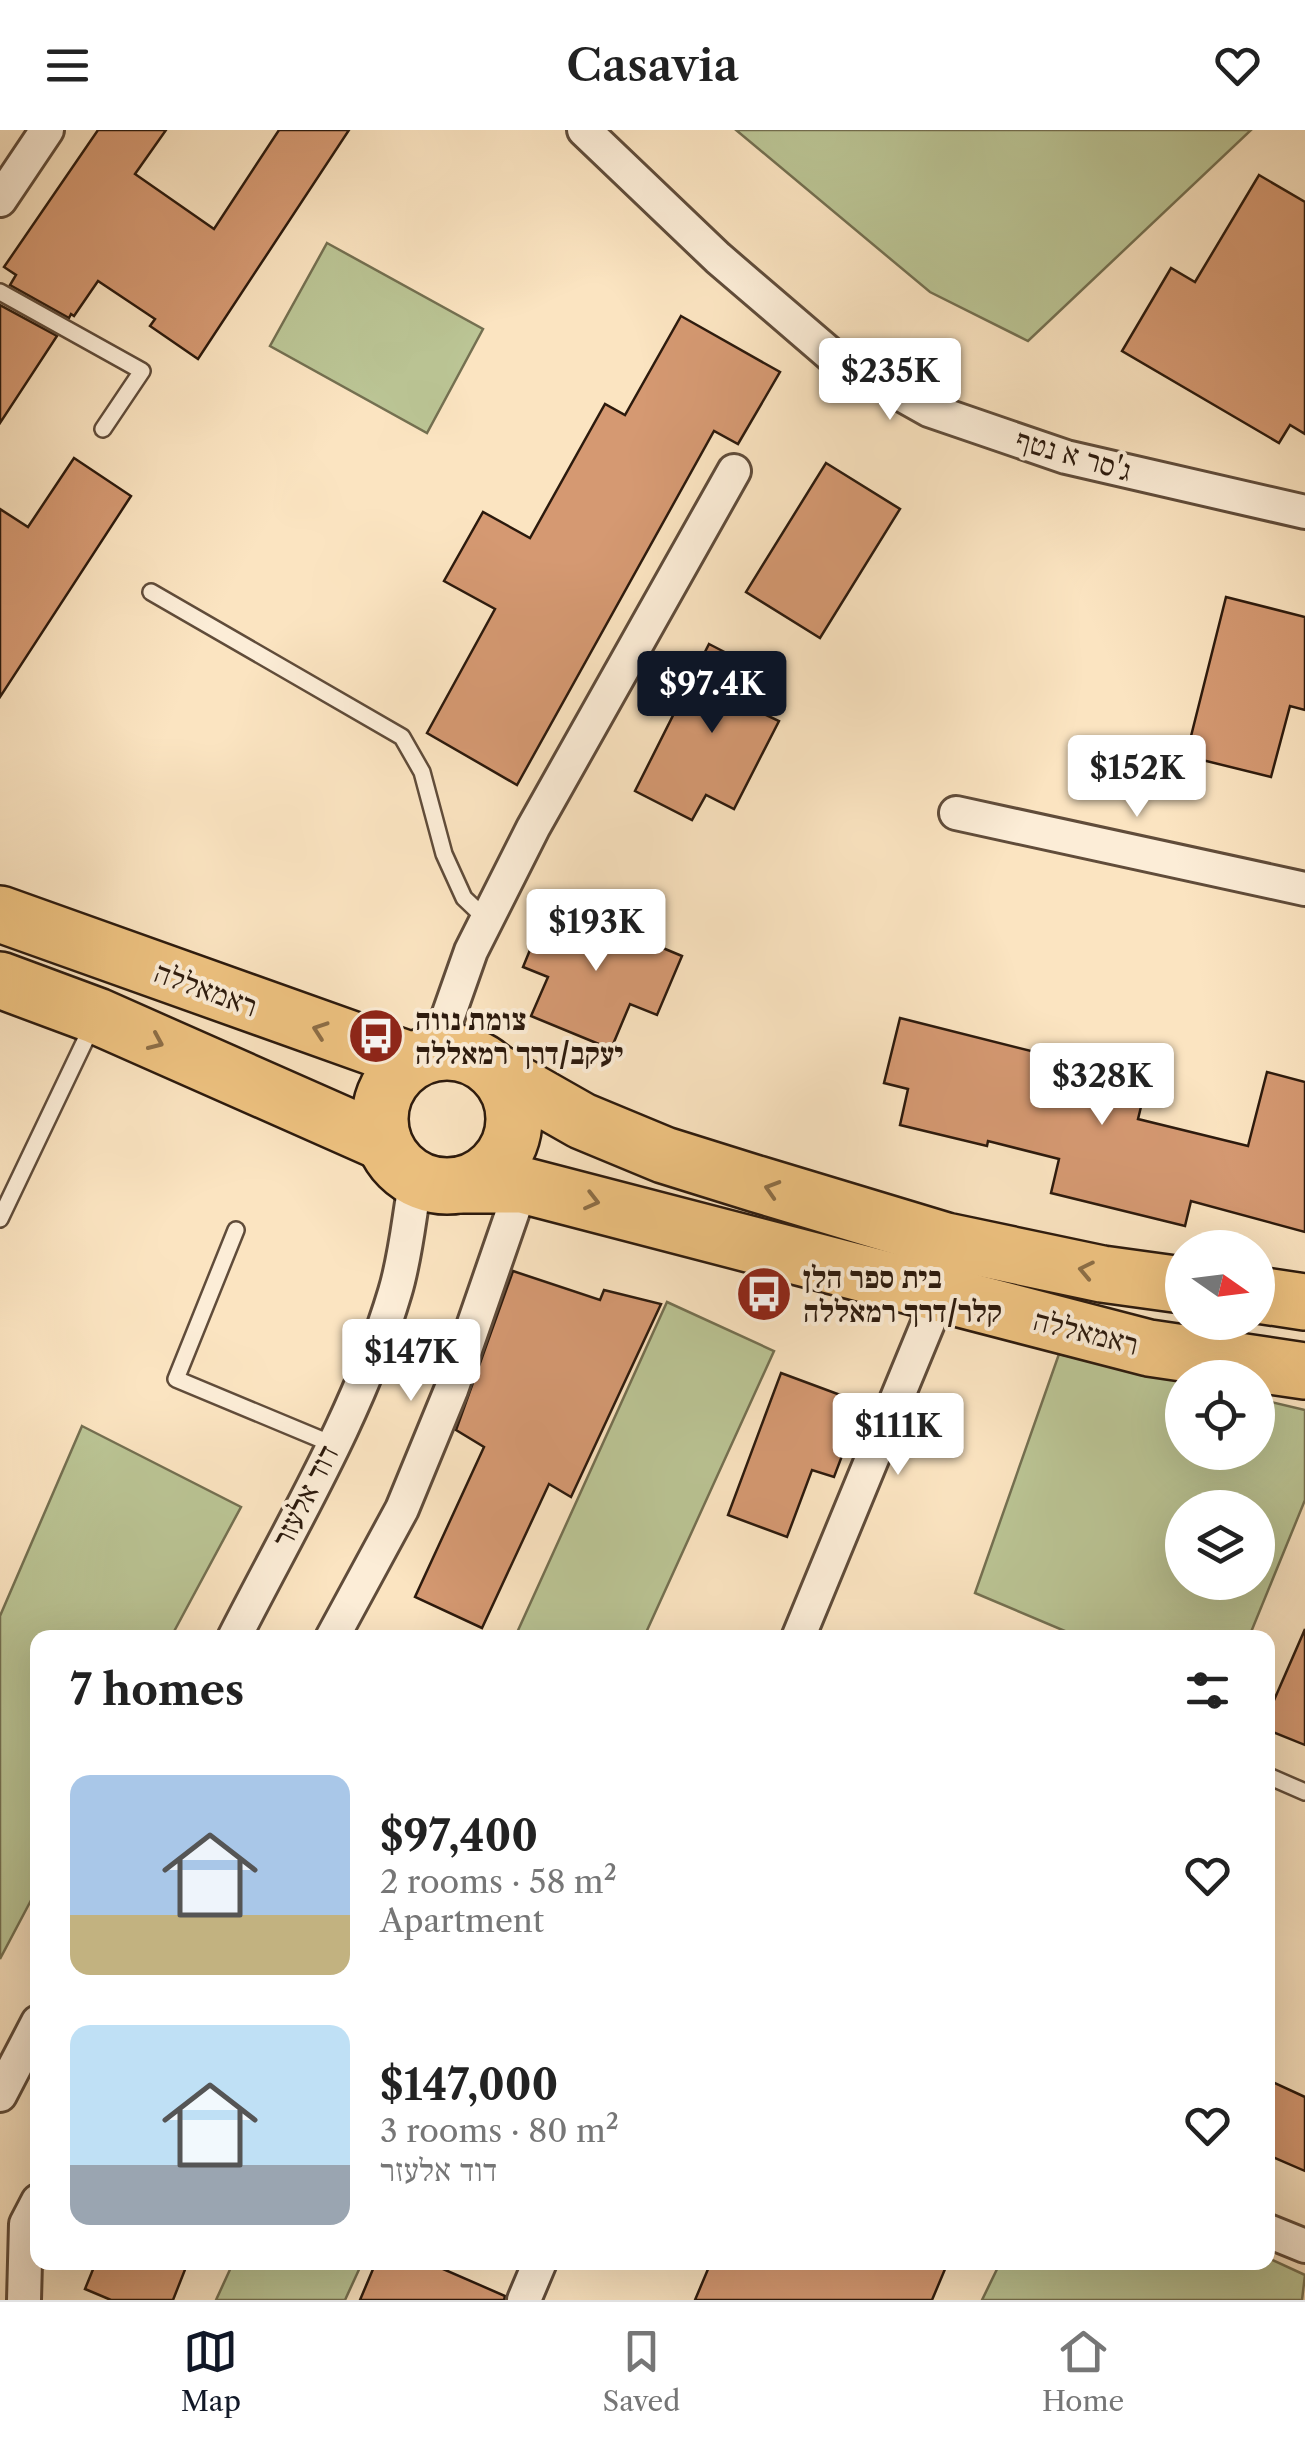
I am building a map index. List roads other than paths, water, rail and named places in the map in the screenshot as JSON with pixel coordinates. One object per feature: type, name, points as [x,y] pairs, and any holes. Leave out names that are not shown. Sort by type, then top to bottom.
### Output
[{"type":"highway","name":"ראמאללה","points":[[0,914],[423,1057]]},
{"type":"highway","name":"ראמאללה","points":[[0,980],[97,1016],[420,1169],[595,1202],[1149,1348],[1305,1371]]},
{"type":"highway","points":[[458,1053],[494,1071],[508,1090],[514,1113],[512,1136],[500,1160],[483,1176],[420,1169],[380,1120],[384,1096],[394,1076],[423,1057],[458,1053]]},
{"type":"highway","name":"ראמאללה","points":[[494,1071],[582,1121],[664,1155],[946,1241],[1102,1274],[1165,1283]]},
{"type":"highway","points":[[1275,1298],[1305,1302]]},
{"type":"street","points":[[0,200],[48,130]]},
{"type":"street","name":"ג'סר א נטף","points":[[584,130],[718,258],[831,354],[929,410],[1066,457],[1305,512]]},
{"type":"street","points":[[423,1057],[533,828],[734,471]]},
{"type":"street","points":[[956,813],[1305,888]]},
{"type":"street","name":"דוד אלעזר","points":[[238,1630],[374,1351],[396,1289],[420,1169]]},
{"type":"street","points":[[336,1630],[402,1509],[451,1390],[522,1186]]},
{"type":"street","points":[[801,1630],[940,1294]]},
{"type":"street","points":[[0,2096],[30,2038]]},
{"type":"street","points":[[24,2300],[26,2224],[30,2216]]},
{"type":"street","points":[[1275,2234],[1305,2246]]},
{"type":"street","points":[[524,2300],[537,2270]]},
{"type":"lane","points":[[0,292],[142,371],[102,429]]},
{"type":"lane","points":[[151,592],[402,738],[422,772],[444,854],[464,898],[486,919]]},
{"type":"lane","points":[[0,1220],[97,1016]]},
{"type":"lane","points":[[236,1230],[176,1379],[332,1444]]},
{"type":"lane","points":[[1275,1779],[1305,1792]]},
{"type":"place","name":"צומת נווה יעקב/דרך רמאללה","points":[[376,1036]]},
{"type":"place","name":"בית ספר הלן קלר/דרך רמאללה","points":[[764,1294]]}]
